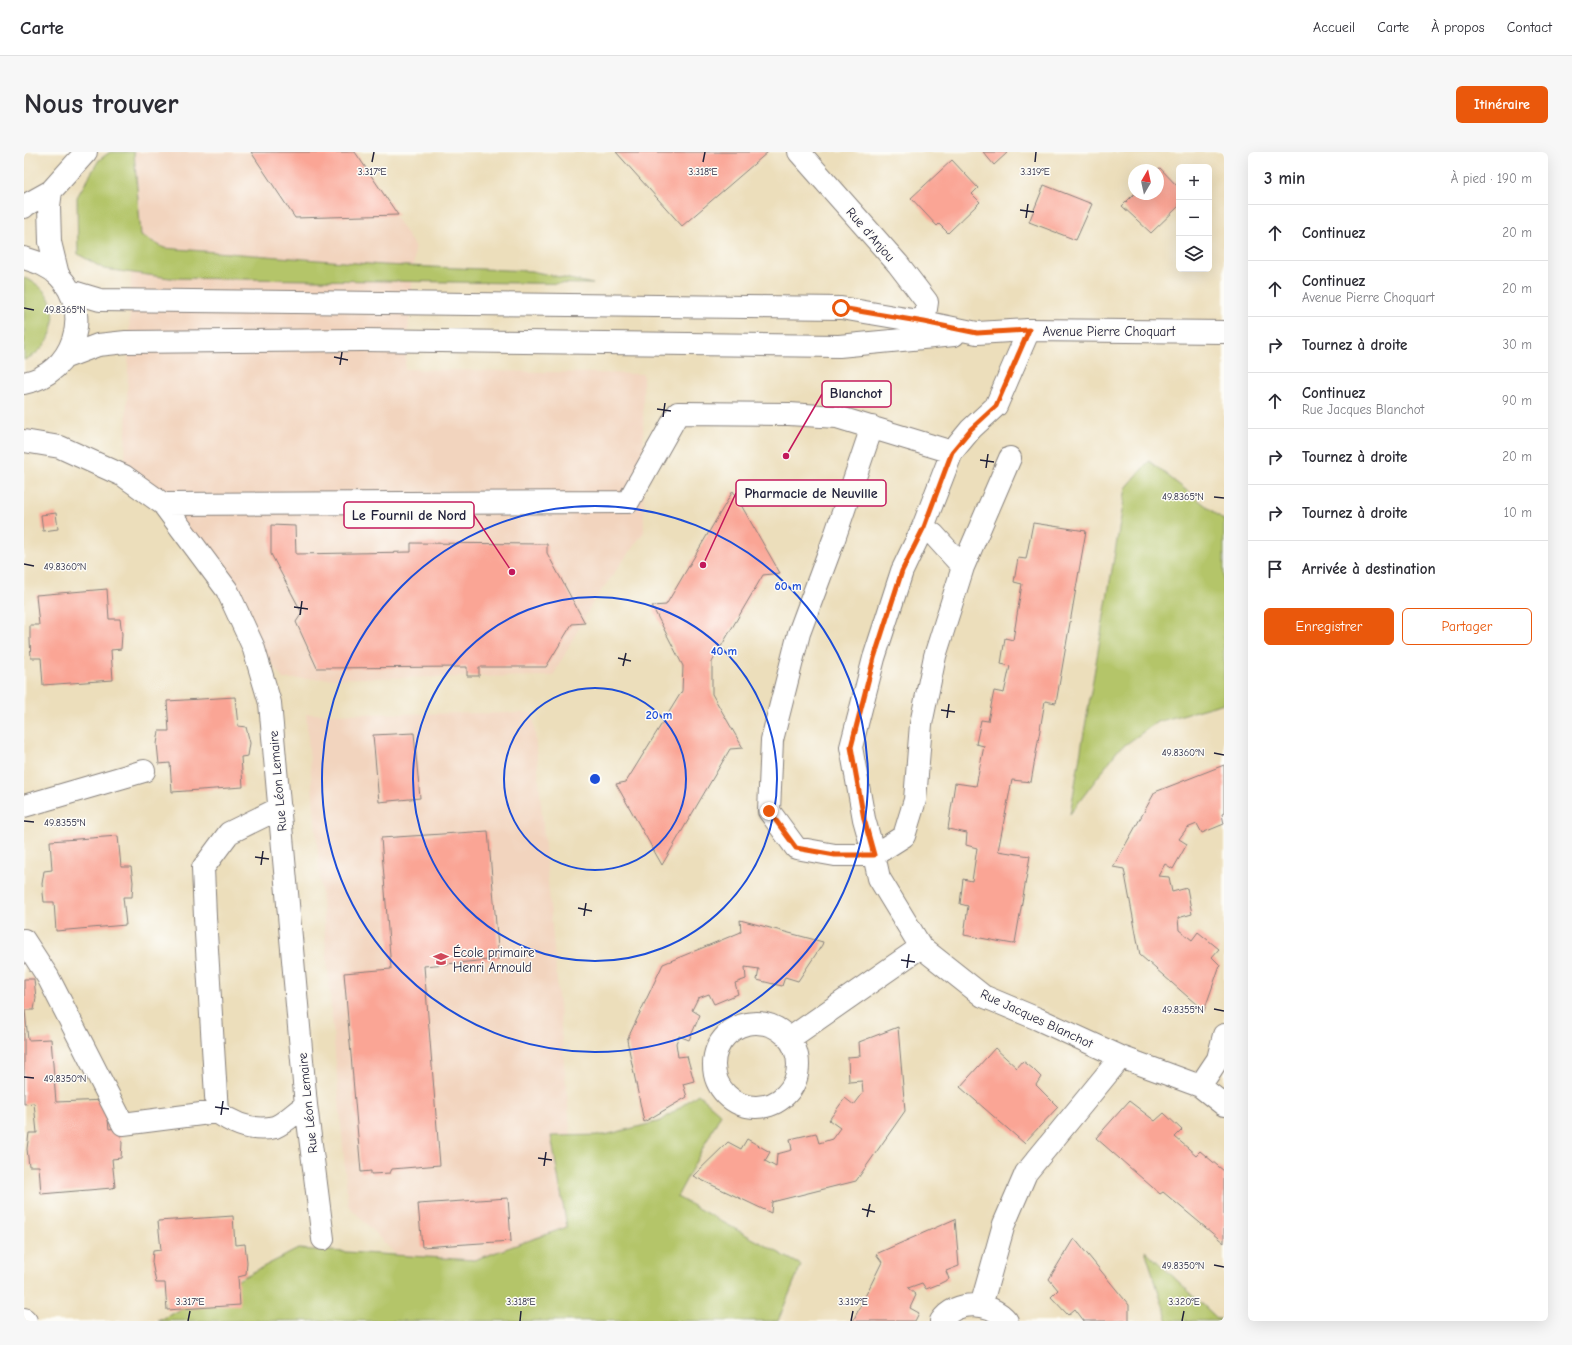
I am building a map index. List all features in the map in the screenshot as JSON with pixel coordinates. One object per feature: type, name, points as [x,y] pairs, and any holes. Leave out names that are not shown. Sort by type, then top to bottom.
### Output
[{"type":"street","points":[[24,208],[26,205],[51,191],[86,152]]},
{"type":"street","name":"Rue d'Anjou","points":[[805,153],[898,264],[927,302],[924,322]]},
{"type":"street","points":[[28,386],[47,375],[57,367],[66,357],[75,336],[76,313],[50,242],[49,206],[51,191]]},
{"type":"street","name":"Avenue Pierre Choquart","points":[[24,258],[41,263],[64,283],[100,300],[841,308],[924,322],[977,333],[1029,330],[1224,332]]},
{"type":"street","name":"Rue Jacques Blanchot","points":[[1029,330],[996,406],[971,429],[952,452],[924,527],[902,571],[874,658],[851,747],[864,819],[879,878],[921,947],[983,996],[1121,1057],[1200,1086],[1224,1106]]},
{"type":"street","points":[[66,357],[98,345],[126,342],[362,340],[839,346],[977,333]]},
{"type":"street","points":[[163,504],[628,502],[678,413],[789,414],[837,417],[952,452]]},
{"type":"street","points":[[872,427],[834,539],[799,633],[772,740],[769,811],[796,848],[835,855],[874,855],[904,836],[915,800],[921,724],[935,656],[963,567],[1010,458]]},
{"type":"street","name":"Rue Léon Lemaire","points":[[24,441],[60,447],[117,472],[163,504],[227,590],[253,646],[270,703],[280,808],[287,909],[306,1105],[323,1239]]},
{"type":"street","points":[[924,527],[934,535],[963,567]]},
{"type":"street","points":[[25,801],[144,771]]},
{"type":"street","points":[[217,1112],[203,868],[229,833],[280,808]]},
{"type":"street","points":[[24,940],[48,977],[124,1124],[217,1112],[230,1122],[250,1128],[276,1126],[306,1105]]},
{"type":"street","points":[[789,1039],[921,947]]},
{"type":"street","points":[[1200,1086],[1218,1059],[1224,1035]]},
{"type":"street","points":[[981,1306],[1004,1224],[1026,1173],[1121,1057]]},
{"type":"street","points":[[941,1321],[954,1310],[967,1306],[981,1306],[994,1310],[1007,1321]]},
{"type":"shaded area","points":[[135,152],[353,152],[415,247],[405,369],[643,374],[644,532],[593,602],[553,676],[283,679],[125,462]]},
{"type":"shaded area","name":"École primaire Henri Arnould","points":[[533,713],[583,1275],[404,1263],[348,1205],[306,714]]},
{"type":"green space","points":[[110,152],[134,152],[141,235],[164,248],[382,265],[531,271],[593,284],[170,278],[104,269],[78,254],[77,197],[99,160]]},
{"type":"green space","points":[[24,278],[37,285],[47,295],[52,306],[54,319],[52,331],[46,343],[37,353],[24,360]]},
{"type":"green space","points":[[1149,461],[1224,520],[1224,703],[1157,722],[1118,750],[1070,814],[1126,488]]},
{"type":"green space","points":[[698,1094],[721,1114],[677,1197],[801,1265],[778,1321],[158,1321],[298,1249],[474,1260],[567,1227],[551,1136],[605,1135],[661,1121]]},
{"type":"green space","points":[[1145,1250],[1218,1319],[1224,1319],[1224,1321],[1168,1321]]},
{"type":"building","points":[[251,152],[355,152],[398,215],[295,218]]},
{"type":"building","points":[[616,152],[768,152],[682,226]]},
{"type":"building","points":[[983,152],[1008,152],[994,165]]},
{"type":"building","points":[[952,160],[978,188],[972,194],[980,202],[948,233],[939,224],[937,226],[911,198]]},
{"type":"building","points":[[1164,172],[1176,185],[1176,209],[1151,233],[1122,206],[1128,200],[1164,200]]},
{"type":"building","points":[[1044,185],[1092,204],[1076,240],[1029,222]]},
{"type":"building","points":[[733,491],[780,573],[763,575],[712,662],[712,694],[743,748],[730,749],[662,865],[616,784],[626,782],[682,691],[683,666],[652,606],[666,605]]},
{"type":"building","points":[[56,513],[58,529],[43,531],[41,515]]},
{"type":"building","points":[[1033,523],[1086,531],[1056,703],[1045,701],[1031,782],[1012,780],[998,851],[1030,856],[1015,943],[1013,944],[964,935],[968,906],[960,904],[963,879],[972,881],[977,848],[966,845],[967,833],[948,829],[955,783],[976,786],[984,746],[976,744],[981,720],[988,721],[994,691],[1004,693],[1010,666],[1001,664],[1005,638],[1013,640],[1022,584],[1014,582],[1018,558],[1026,559]]},
{"type":"building","points":[[271,525],[295,526],[296,554],[411,552],[411,543],[547,544],[547,553],[585,623],[572,624],[546,667],[479,667],[479,676],[467,676],[467,667],[317,668],[296,622],[302,613],[271,554]]},
{"type":"building","points":[[107,589],[109,619],[120,619],[122,634],[121,649],[111,650],[113,680],[43,685],[41,658],[31,658],[30,625],[39,625],[36,595]]},
{"type":"building","points":[[235,697],[238,726],[246,727],[250,743],[248,756],[241,757],[243,787],[172,792],[170,763],[159,764],[157,744],[159,731],[169,731],[167,701]]},
{"type":"building","points":[[414,733],[420,798],[379,802],[373,735]]},
{"type":"building","points":[[1224,765],[1224,813],[1222,814],[1224,824],[1202,833],[1197,824],[1187,828],[1179,839],[1187,844],[1173,869],[1165,864],[1158,876],[1169,877],[1172,892],[1187,888],[1192,914],[1178,918],[1179,930],[1192,940],[1198,932],[1219,949],[1212,957],[1220,965],[1204,1011],[1140,955],[1124,869],[1113,867],[1155,792]]},
{"type":"building","points":[[488,831],[499,959],[424,966],[440,1165],[392,1169],[390,1173],[371,1174],[371,1171],[361,1172],[344,973],[391,969],[381,838]]},
{"type":"building","points":[[118,836],[121,867],[131,867],[133,882],[132,897],[123,897],[126,925],[56,931],[54,902],[44,902],[42,884],[44,871],[52,870],[50,841]]},
{"type":"building","points":[[740,920],[823,942],[798,981],[785,977],[782,986],[757,980],[759,969],[745,967],[746,979],[735,983],[738,994],[714,1004],[709,994],[698,998],[692,1010],[700,1015],[689,1040],[679,1036],[676,1043],[678,1057],[687,1056],[694,1081],[683,1084],[687,1097],[644,1122],[627,1040],[663,964],[741,932]]},
{"type":"building","points":[[24,979],[34,979],[36,998],[34,1010],[25,1010],[28,1040],[51,1039],[56,1102],[106,1100],[109,1129],[120,1128],[122,1143],[121,1158],[112,1159],[115,1187],[41,1194],[39,1166],[29,1166],[27,1149],[29,1133],[37,1133],[34,1103],[24,1104]]},
{"type":"building","points":[[898,1027],[905,1111],[856,1181],[772,1202],[771,1213],[693,1176],[728,1142],[741,1149],[747,1139],[770,1152],[765,1161],[776,1167],[777,1154],[792,1150],[790,1139],[816,1133],[819,1143],[832,1139],[840,1128],[829,1120],[845,1098],[854,1105],[863,1093],[862,1081],[849,1082],[848,1057],[860,1056],[859,1042]]},
{"type":"building","points":[[995,1048],[1017,1068],[1023,1061],[1032,1068],[1041,1077],[1036,1085],[1058,1107],[1024,1143],[960,1087]]},
{"type":"building","points":[[1129,1101],[1155,1121],[1164,1113],[1182,1130],[1175,1137],[1196,1155],[1200,1151],[1224,1171],[1224,1243],[1163,1192],[1160,1194],[1096,1138]]},
{"type":"building","points":[[508,1198],[511,1241],[422,1247],[418,1204]]},
{"type":"building","points":[[233,1216],[235,1245],[245,1244],[247,1262],[246,1275],[238,1277],[240,1305],[167,1310],[165,1283],[156,1283],[152,1262],[153,1251],[161,1250],[158,1221]]},
{"type":"building","points":[[955,1219],[959,1266],[946,1271],[949,1279],[939,1284],[926,1289],[922,1283],[908,1288],[916,1295],[910,1308],[919,1313],[915,1321],[853,1321],[882,1262],[876,1254]]},
{"type":"building","points":[[1074,1238],[1129,1305],[1129,1321],[1084,1321],[1075,1309],[1068,1315],[1051,1297],[1058,1290],[1049,1279]]},
{"type":"place","name":"Blanchot","points":[[786,456]]},
{"type":"place","name":"Pharmacie de Neuville","points":[[703,565]]},
{"type":"place","name":"Le Fournil de Nord","points":[[512,572]]},
{"type":"place","name":"École primaire Henri Arnould","points":[[441,959]]},
{"type":"route","points":[[769,811],[796,848],[835,855],[874,855],[864,819],[851,747],[874,658],[902,571],[924,527],[952,452],[971,429],[996,406],[1029,330],[977,333],[924,322],[841,308]]}]
